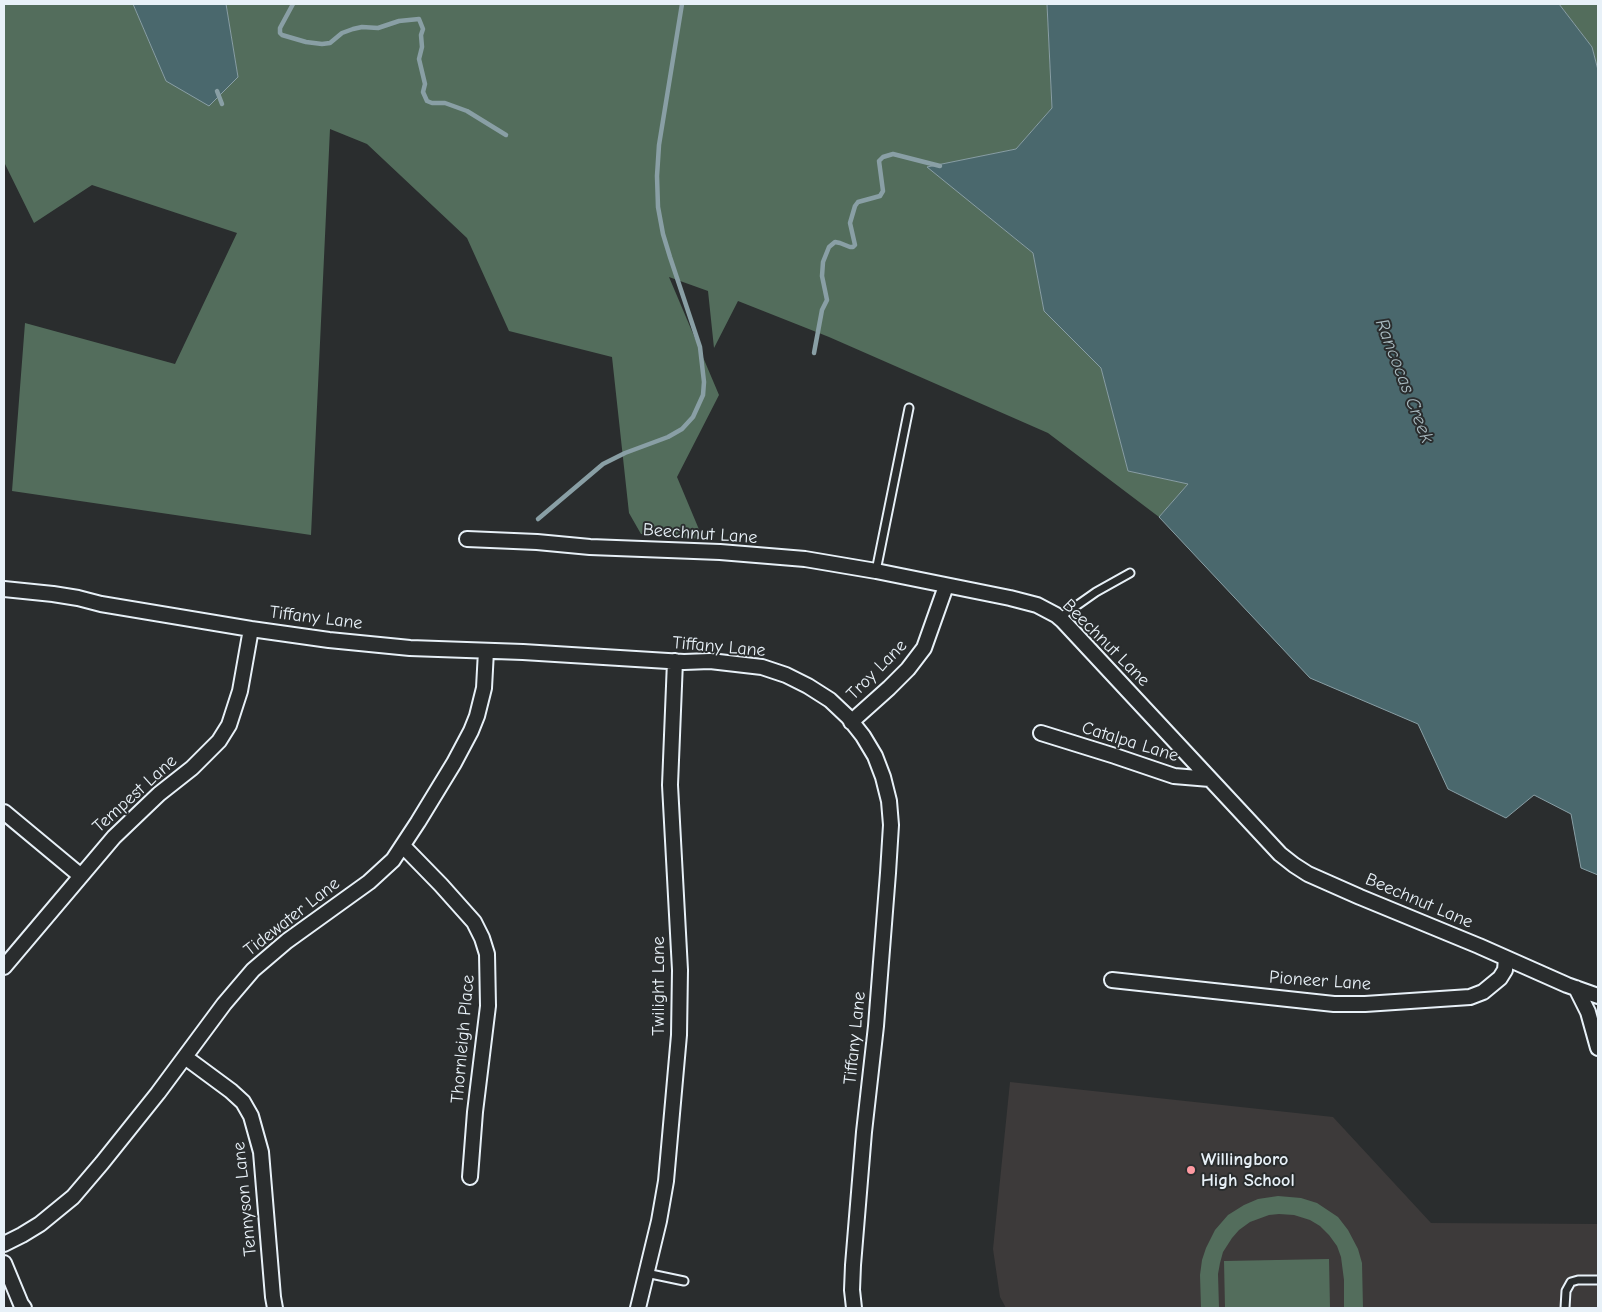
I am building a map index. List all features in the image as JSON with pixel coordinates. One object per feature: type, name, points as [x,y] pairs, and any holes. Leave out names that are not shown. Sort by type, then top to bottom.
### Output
[{"type":"street","name":"Beechnut Lane","points":[[467,539],[537,542],[590,547],[738,553],[812,560],[1024,601],[1048,610],[1059,618],[1280,854],[1308,874],[1598,996]]},
{"type":"street","name":"Troy Lane","points":[[851,722],[908,669],[924,648],[946,586]]},
{"type":"street","name":"Tiffany Lane","points":[[4,589],[70,596],[101,604],[302,637],[410,648],[736,663],[762,667],[786,675],[830,700],[851,722],[875,756],[889,801],[891,825],[876,1026],[864,1132],[853,1265],[852,1290],[854,1308]]},
{"type":"street","name":"Tempest Lane","points":[[4,968],[114,837],[159,794],[192,768],[219,741],[228,725],[240,691],[251,629]]},
{"type":"street","name":"Tidewater Lane","points":[[4,1244],[22,1236],[40,1224],[73,1197],[102,1164],[224,1004],[253,970],[287,941],[375,876],[393,860],[454,763],[471,731],[484,688],[486,651]]},
{"type":"street","name":"Twilight Lane","points":[[638,1308],[659,1221],[666,1181],[676,1076],[680,962],[670,785],[675,661]]},
{"type":"street","name":"Catalpa Lane","points":[[1041,732],[1174,776],[1210,779]]},
{"type":"street","points":[[4,812],[81,876]]},
{"type":"street","name":"Thornleigh Place","points":[[403,846],[474,922],[487,954],[488,1014],[470,1177]]},
{"type":"street","name":"Pioneer Lane","points":[[1112,980],[1334,1004],[1365,1004],[1470,997],[1483,992],[1500,978],[1505,970],[1506,958]]},
{"type":"street","points":[[1576,988],[1588,1012],[1598,1048]]},
{"type":"street","name":"Tennyson Lane","points":[[185,1057],[231,1091],[243,1102],[251,1116],[261,1152],[275,1308]]},
{"type":"street","points":[[4,1263],[24,1308]]},
{"type":"lane","points":[[876,571],[909,408]]},
{"type":"lane","points":[[1059,618],[1096,592],[1130,573]]},
{"type":"lane","points":[[646,1273],[684,1281]]},
{"type":"lane","points":[[1565,1308],[1566,1291],[1571,1282],[1598,1280]]},
{"type":"shaded area","name":"Willingboro High School","points":[[1010,1082],[1333,1117],[1431,1223],[1598,1224],[1598,1308],[1006,1308],[1000,1297],[993,1249]]},
{"type":"green space","points":[[4,4],[133,4],[166,81],[238,77],[226,4],[1047,4],[1052,108],[1016,149],[928,167],[1033,253],[1044,311],[1101,368],[1128,471],[1188,484],[1159,517],[1048,433],[829,337],[738,301],[714,348],[708,291],[669,277],[719,395],[677,477],[703,539],[641,534],[629,513],[612,357],[509,331],[467,238],[367,144],[330,129],[311,535],[12,491],[25,323],[175,364],[237,233],[92,185],[34,223],[4,162]]},
{"type":"green space","points":[[1559,4],[1598,4],[1598,70],[1592,47]]},
{"type":"green space","points":[[1278,1196],[1301,1198],[1317,1203],[1338,1217],[1348,1230],[1358,1249],[1362,1263],[1363,1308],[1344,1308],[1344,1280],[1341,1257],[1337,1246],[1329,1235],[1310,1220],[1294,1215],[1279,1214],[1269,1215],[1250,1222],[1232,1238],[1223,1252],[1220,1263],[1218,1274],[1219,1308],[1201,1308],[1200,1275],[1202,1260],[1215,1230],[1228,1215],[1244,1205],[1258,1199]]},
{"type":"green space","points":[[1329,1259],[1330,1308],[1225,1308],[1224,1261]]},
{"type":"water","points":[[133,4],[226,4],[238,77],[209,106],[166,81]]},
{"type":"water","name":"Rancocas Creek","points":[[1047,4],[1559,4],[1592,47],[1598,70],[1598,875],[1581,868],[1571,814],[1534,795],[1506,818],[1448,789],[1418,724],[1310,678],[1159,517],[1188,484],[1128,471],[1101,368],[1044,311],[1033,253],[927,167],[1016,149],[1052,108]]},
{"type":"waterway","points":[[293,4],[280,28],[280,33],[306,42],[322,44],[330,43],[342,33],[353,29],[362,27],[378,28],[399,21],[419,19],[423,29],[419,59],[425,84],[423,92],[427,101],[445,103],[467,111],[506,135]]},
{"type":"waterway","points":[[538,519],[603,464],[625,453],[668,437],[682,429],[693,417],[703,395],[704,382],[700,347],[663,234],[658,207],[659,145],[682,4]]},
{"type":"waterway","points":[[217,91],[222,104]]},
{"type":"waterway","points":[[814,353],[822,310],[827,300],[822,276],[823,262],[829,247],[835,242],[850,247],[855,245],[850,223],[855,206],[858,202],[880,196],[883,191],[879,161],[883,157],[893,154],[940,166]]},
{"type":"place","name":"Willingboro High School","points":[[1191,1170]]}]
